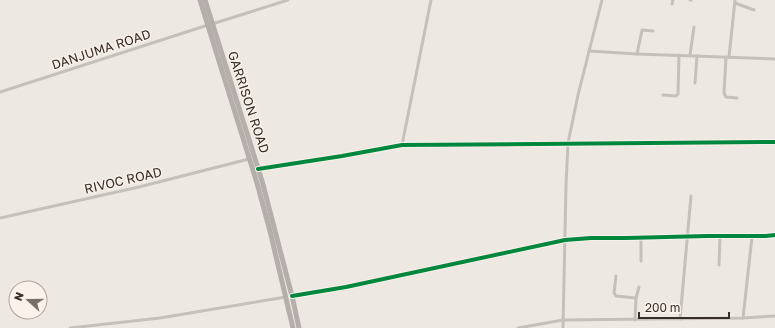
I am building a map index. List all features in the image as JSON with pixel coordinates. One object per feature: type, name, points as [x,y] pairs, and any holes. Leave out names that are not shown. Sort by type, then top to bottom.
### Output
[{"type":"main road","name":"GARRISON ROAD","points":[[200,0],[210,24],[258,169],[289,296],[294,328]]},
{"type":"main road","name":"GARRISON ROAD","points":[[205,0],[210,24],[299,328]]},
{"type":"street","name":"DANJUMA ROAD","points":[[0,92],[288,0]]},
{"type":"street","points":[[402,145],[431,0]]},
{"type":"street","points":[[563,328],[568,143],[602,0]]},
{"type":"street","points":[[737,98],[726,97],[724,93],[735,1],[754,10]]},
{"type":"street","points":[[690,55],[694,27]]},
{"type":"street","points":[[637,54],[642,30],[653,31]]},
{"type":"street","points":[[589,51],[775,59]]},
{"type":"street","points":[[664,95],[676,96],[678,94],[679,55]]},
{"type":"street","points":[[695,83],[697,56]]},
{"type":"street","points":[[258,169],[402,145],[775,142]]},
{"type":"street","name":"RIVOC ROAD","points":[[0,218],[139,187],[250,158]]},
{"type":"street","points":[[680,319],[691,196]]},
{"type":"street","points":[[70,328],[160,318],[346,287],[565,240],[688,236],[752,237],[775,235]]},
{"type":"street","points":[[719,265],[720,236]]},
{"type":"street","points":[[743,318],[752,237]]},
{"type":"street","points":[[641,238],[641,261]]},
{"type":"street","points":[[616,276],[614,294],[616,296],[636,298]]},
{"type":"street","points":[[635,320],[636,298],[639,287]]},
{"type":"street","points":[[518,328],[563,320],[743,318],[775,316]]},
{"type":"cycle path","points":[[258,169],[402,145],[775,142]]},
{"type":"cycle path","points":[[292,296],[346,287],[565,240],[591,238],[775,235]]}]
